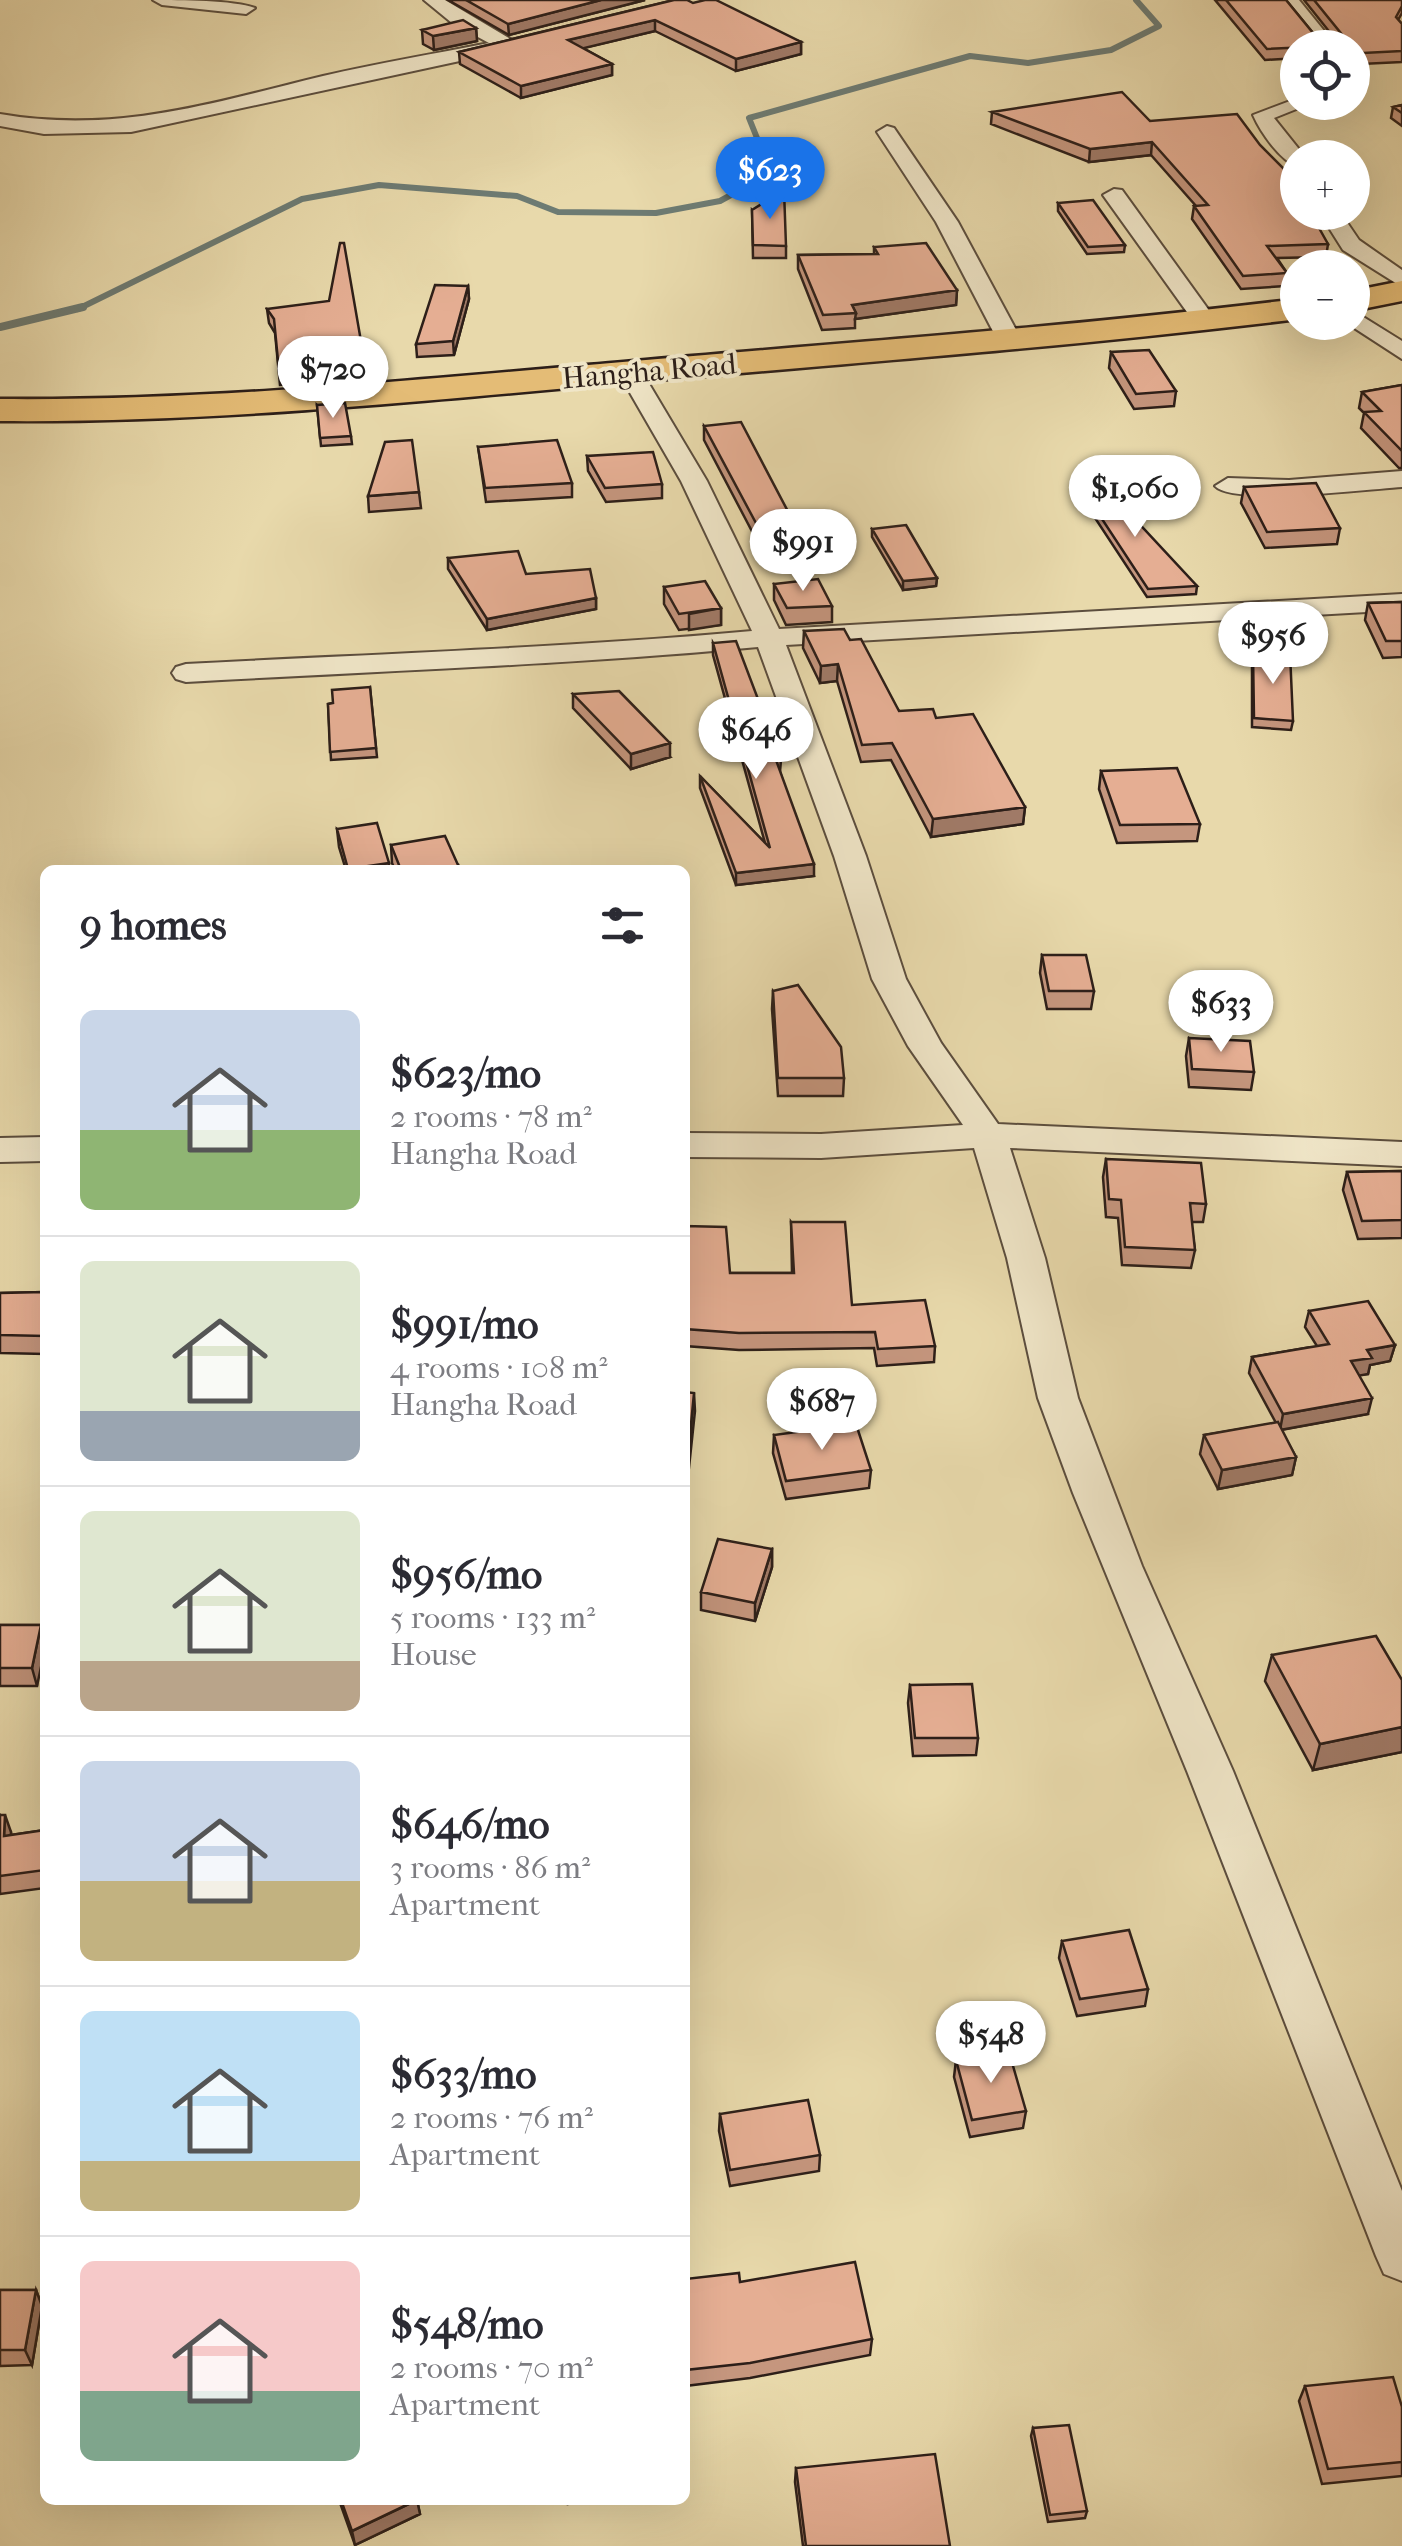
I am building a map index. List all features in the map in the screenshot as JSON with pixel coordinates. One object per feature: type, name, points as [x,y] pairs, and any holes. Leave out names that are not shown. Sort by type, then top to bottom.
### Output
[{"type":"highway","points":[[1370,297],[1402,292]]},
{"type":"highway","name":"Hangha Road","points":[[0,410],[93,411],[318,398],[1009,339],[1280,311]]},
{"type":"street","points":[[162,0],[246,8]]},
{"type":"street","points":[[433,0],[458,19],[506,45]]},
{"type":"street","points":[[1290,0],[1314,30]]},
{"type":"street","points":[[0,120],[68,128],[166,122],[345,77],[534,38]]},
{"type":"street","points":[[1280,109],[1263,114],[1269,132],[1280,141]]},
{"type":"street","points":[[887,132],[947,222],[1009,339]]},
{"type":"street","points":[[1114,196],[1205,320]]},
{"type":"street","points":[[1341,230],[1351,245],[1402,280]]},
{"type":"street","points":[[1370,329],[1402,352]]},
{"type":"street","points":[[630,372],[694,481],[769,638],[889,978],[926,1046],[988,1135],[1026,1258],[1058,1398],[1087,1477],[1120,1566],[1210,1771],[1402,2256]]},
{"type":"street","points":[[1228,486],[1289,488],[1402,478]]},
{"type":"street","points":[[186,673],[468,657],[584,655],[769,638],[1402,602]]},
{"type":"street","points":[[690,1145],[821,1146],[988,1135],[1402,1154]]},
{"type":"street","points":[[0,1150],[40,1148]]},
{"type":"building","points":[[466,0],[601,0],[508,24]]},
{"type":"building","points":[[674,0],[716,0],[801,42],[736,59],[655,20],[568,40],[612,64],[521,86],[459,52]]},
{"type":"building","points":[[1226,0],[1286,0],[1311,30],[1280,30],[1280,48],[1267,49]]},
{"type":"building","points":[[1314,0],[1402,0],[1396,17],[1402,24],[1402,51],[1370,53],[1370,30],[1338,30]]},
{"type":"building","points":[[463,20],[476,28],[433,36],[422,30]]},
{"type":"building","points":[[1122,92],[1150,121],[1237,114],[1280,165],[1280,230],[1320,230],[1328,244],[1267,246],[1280,264],[1280,273],[1243,276],[1194,206],[1208,205],[1152,142],[1090,149],[992,112]]},
{"type":"building","points":[[784,190],[786,246],[753,245],[752,210]]},
{"type":"building","points":[[1093,200],[1125,245],[1088,247],[1058,203]]},
{"type":"building","points":[[340,243],[344,243],[362,347],[336,349],[339,366],[279,371],[274,319],[267,309],[329,301]]},
{"type":"building","points":[[926,243],[957,290],[852,305],[856,313],[823,315],[798,255],[878,254],[874,247]]},
{"type":"building","points":[[435,285],[468,286],[453,341],[416,344]]},
{"type":"building","points":[[1149,350],[1176,391],[1136,394],[1111,352]]},
{"type":"building","points":[[1402,385],[1402,451],[1364,412],[1381,411],[1362,392]]},
{"type":"building","points":[[345,403],[351,436],[320,438],[317,405]]},
{"type":"building","points":[[741,422],[793,521],[757,525],[704,426]]},
{"type":"building","points":[[412,440],[419,492],[368,496],[385,442]]},
{"type":"building","points":[[557,440],[572,483],[485,488],[478,447]]},
{"type":"building","points":[[653,452],[662,484],[605,488],[587,456]]},
{"type":"building","points":[[1093,474],[1197,586],[1148,589],[1079,484]]},
{"type":"building","points":[[1316,483],[1340,528],[1267,532],[1244,487]]},
{"type":"building","points":[[906,525],[937,578],[903,581],[872,529]]},
{"type":"building","points":[[518,551],[526,574],[590,569],[596,598],[487,619],[448,558]]},
{"type":"building","points":[[818,579],[832,606],[787,608],[774,584]]},
{"type":"building","points":[[705,581],[721,608],[679,614],[664,587]]},
{"type":"building","points":[[1402,602],[1402,641],[1386,641],[1368,603]]},
{"type":"building","points":[[844,629],[850,640],[861,639],[899,711],[933,709],[936,718],[973,714],[1025,807],[933,819],[892,743],[862,745],[838,664],[821,666],[804,631]]},
{"type":"building","points":[[736,641],[781,760],[776,760],[814,864],[736,873],[700,776],[770,848],[713,643]]},
{"type":"building","points":[[1253,653],[1290,653],[1293,721],[1254,718]]},
{"type":"building","points":[[370,687],[376,748],[330,752],[328,704],[333,703],[332,690]]},
{"type":"building","points":[[619,691],[670,743],[631,754],[573,694]]},
{"type":"building","points":[[1177,768],[1200,824],[1120,825],[1101,771]]},
{"type":"building","points":[[377,823],[389,863],[347,865],[337,829]]},
{"type":"building","points":[[445,836],[458,865],[399,865],[391,845]]},
{"type":"building","points":[[1042,955],[1086,955],[1094,991],[1049,991]]},
{"type":"building","points":[[798,985],[841,1047],[844,1078],[778,1078],[773,991]]},
{"type":"building","points":[[1189,1038],[1250,1041],[1254,1072],[1192,1069]]},
{"type":"building","points":[[1106,1159],[1201,1163],[1206,1204],[1190,1203],[1195,1250],[1125,1247],[1121,1200],[1109,1199]]},
{"type":"building","points":[[1402,1171],[1402,1220],[1362,1221],[1347,1172]]},
{"type":"building","points":[[791,1222],[845,1222],[852,1305],[925,1300],[935,1346],[878,1349],[875,1332],[690,1329],[690,1226],[726,1227],[730,1273],[794,1273]]},
{"type":"building","points":[[40,1292],[40,1336],[0,1335],[0,1293]]},
{"type":"building","points":[[1368,1301],[1395,1345],[1367,1350],[1372,1358],[1351,1361],[1372,1398],[1283,1414],[1252,1357],[1329,1344],[1309,1311]]},
{"type":"building","points":[[690,1393],[694,1393],[690,1434]]},
{"type":"building","points":[[1278,1422],[1296,1457],[1222,1470],[1204,1435]]},
{"type":"building","points":[[856,1424],[871,1470],[786,1481],[774,1435]]},
{"type":"building","points":[[718,1539],[772,1549],[755,1603],[701,1592]]},
{"type":"building","points":[[0,1625],[40,1625],[32,1668],[0,1668]]},
{"type":"building","points":[[1376,1636],[1402,1680],[1402,1727],[1320,1744],[1272,1655]]},
{"type":"building","points":[[972,1684],[978,1738],[915,1738],[910,1685]]},
{"type":"building","points":[[0,1815],[5,1815],[4,1836],[40,1831],[40,1871],[0,1876]]},
{"type":"building","points":[[1129,1930],[1148,1989],[1080,1999],[1062,1941]]},
{"type":"building","points":[[1009,2052],[1026,2111],[972,2120],[956,2060]]},
{"type":"building","points":[[808,2100],[820,2155],[730,2170],[720,2114]]},
{"type":"building","points":[[855,2262],[872,2339],[750,2363],[690,2369],[690,2278],[739,2273],[740,2282]]},
{"type":"building","points":[[0,2290],[36,2290],[25,2350],[0,2350]]},
{"type":"building","points":[[1393,2377],[1402,2407],[1402,2462],[1328,2469],[1305,2386]]},
{"type":"building","points":[[1069,2425],[1087,2511],[1050,2515],[1033,2428]]},
{"type":"building","points":[[935,2454],[950,2546],[806,2546],[796,2468]]},
{"type":"building","points":[[343,2505],[407,2505],[352,2531]]},
{"type":"waterway","points":[[81,307],[302,199],[379,185],[517,196],[558,212],[656,213],[720,201],[771,173],[749,118],[970,56],[1028,63],[1111,50],[1159,26],[1136,0]]},
{"type":"waterway","points":[[0,327],[81,307]]}]
